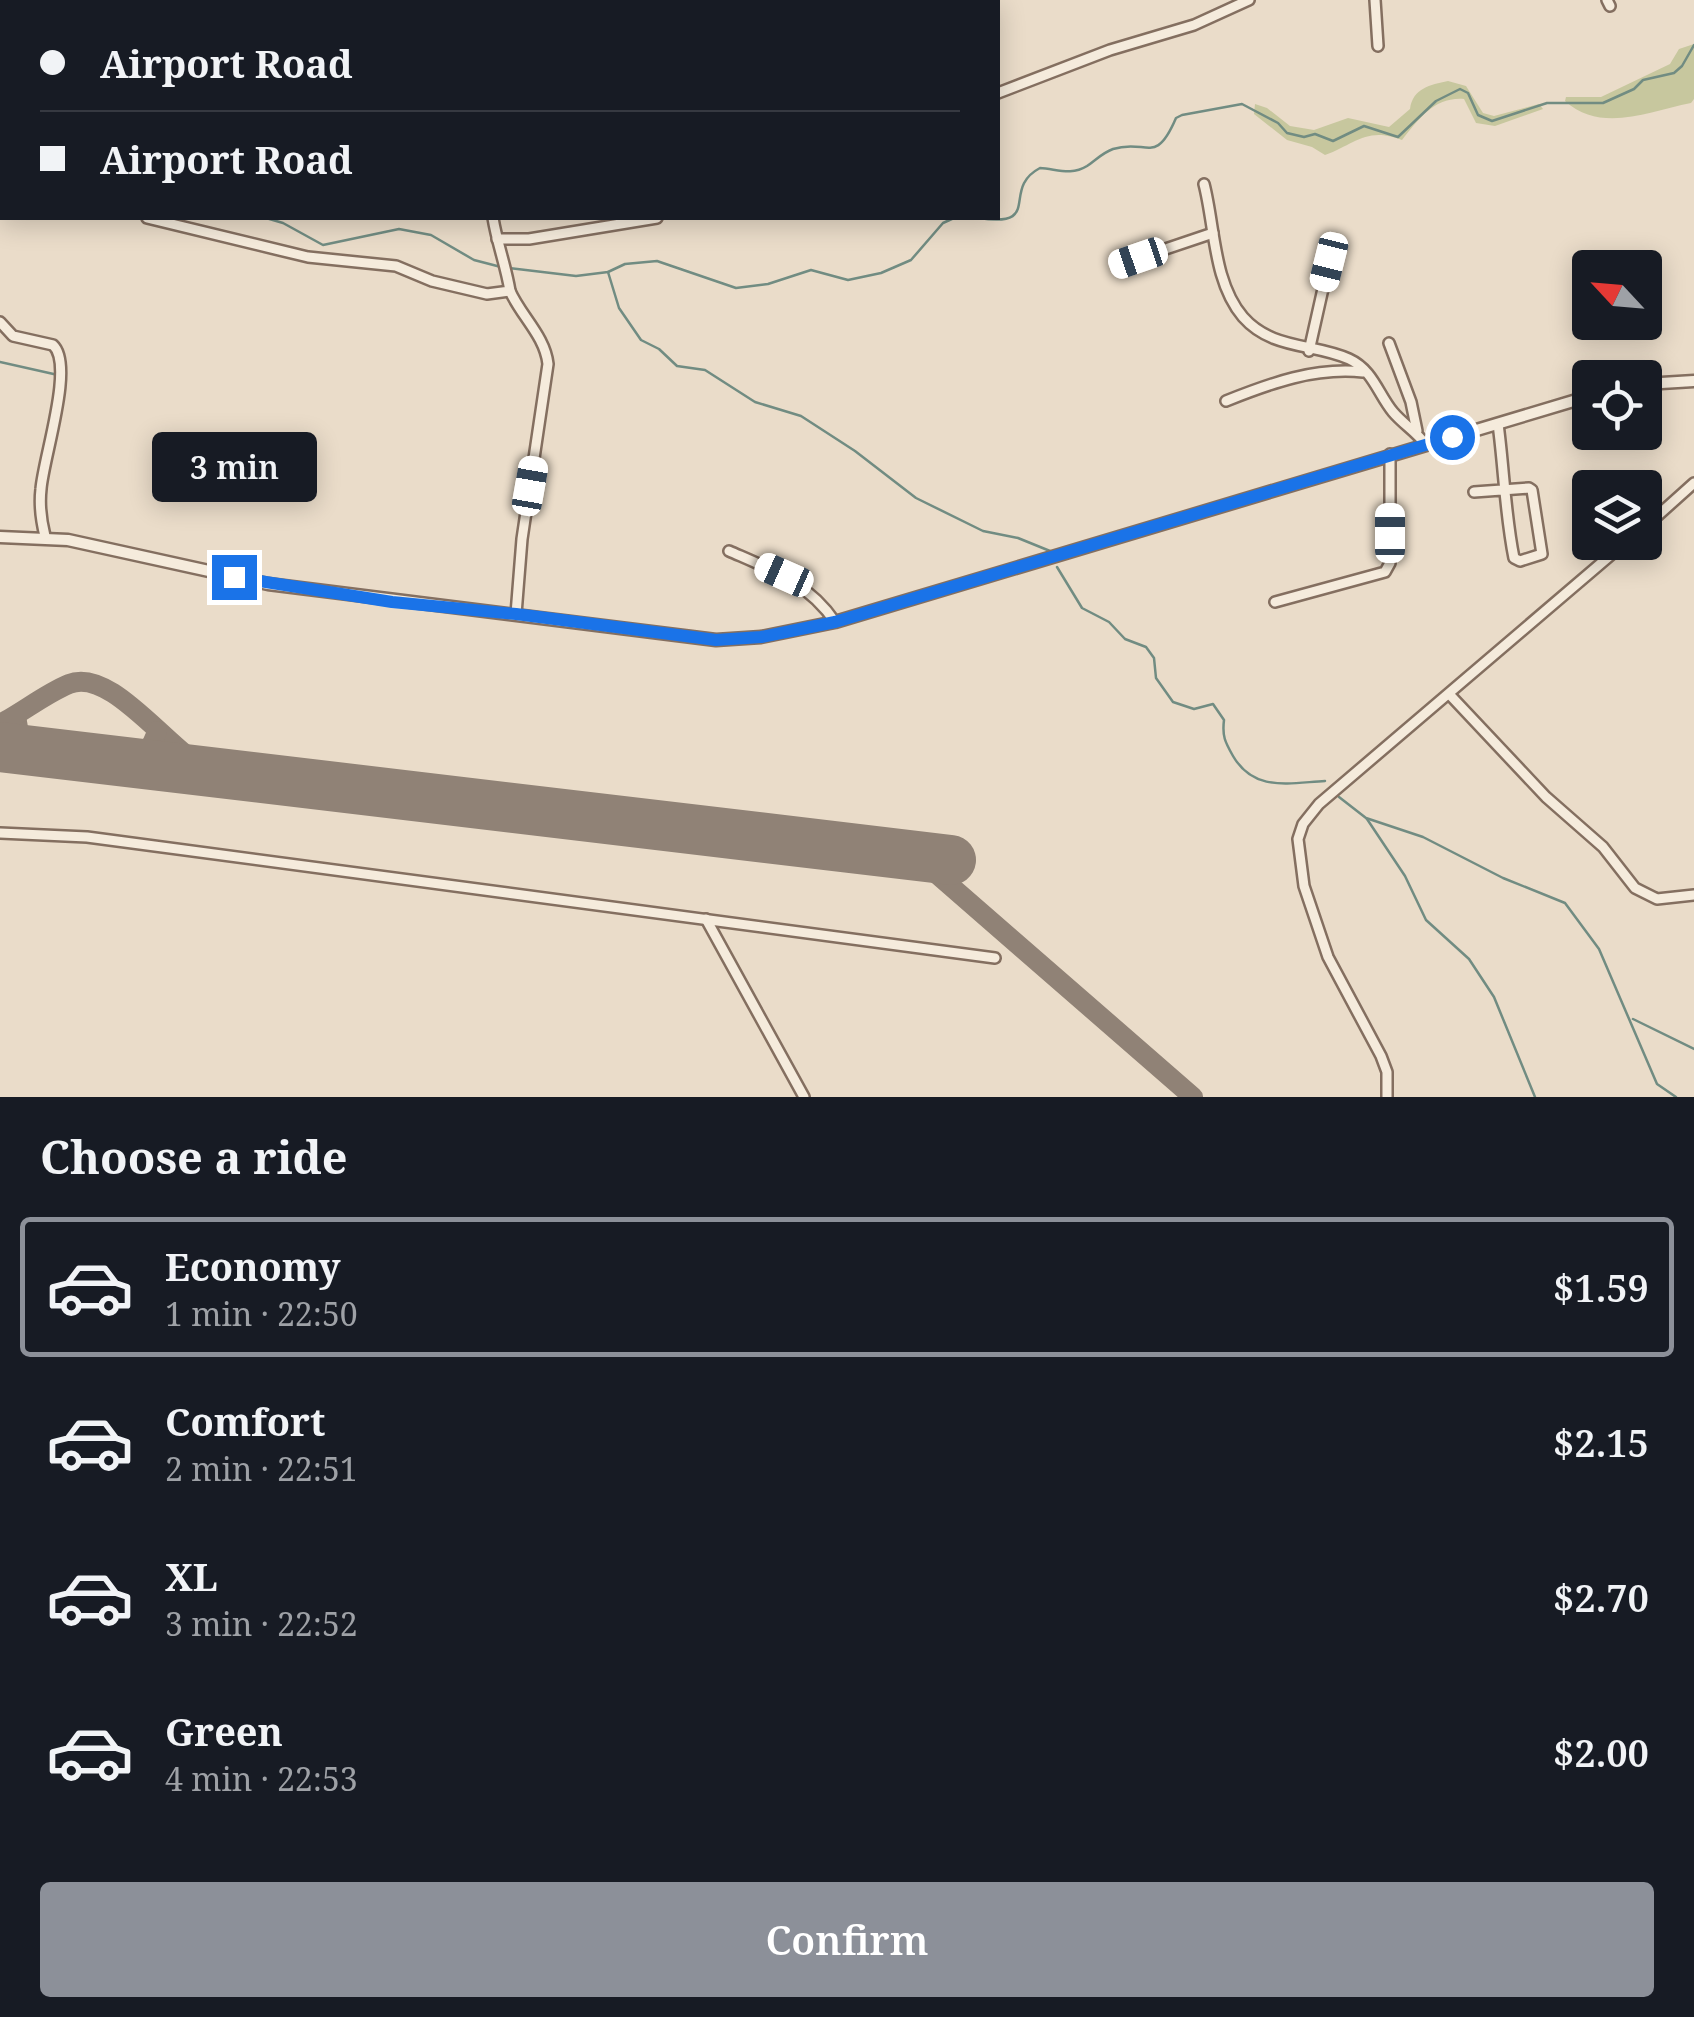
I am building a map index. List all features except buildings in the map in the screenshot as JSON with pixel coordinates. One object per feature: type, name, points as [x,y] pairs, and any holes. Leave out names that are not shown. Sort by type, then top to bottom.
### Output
[{"type":"street","points":[[1000,92],[1110,50],[1194,25],[1249,0]]},
{"type":"street","points":[[1375,0],[1378,46]]},
{"type":"street","points":[[1204,184],[1226,284],[1244,318],[1270,338],[1348,359],[1373,379],[1395,415],[1417,431]]},
{"type":"street","points":[[155,220],[308,257],[388,264],[432,281],[487,294],[510,291]]},
{"type":"street","points":[[493,220],[510,291],[524,319],[540,337],[548,364],[522,539],[516,614]]},
{"type":"street","points":[[496,239],[528,239],[645,220]]},
{"type":"street","points":[[1118,265],[1214,233]]},
{"type":"street","points":[[1309,351],[1329,262]]},
{"type":"street","points":[[0,322],[13,336],[53,344],[62,358],[41,484],[45,536]]},
{"type":"street","points":[[1388,343],[1411,402],[1417,431],[1426,445]]},
{"type":"street","points":[[1226,401],[1307,373],[1365,372]]},
{"type":"street","points":[[1662,383],[1694,381]]},
{"type":"street","points":[[0,537],[45,536],[268,584],[474,612],[716,640],[761,637],[835,622],[1572,401]]},
{"type":"street","points":[[1474,492],[1506,490],[1532,490],[1542,554],[1520,561],[1514,558],[1506,490],[1498,424]]},
{"type":"street","points":[[1276,602],[1385,572],[1390,562],[1390,454]]},
{"type":"street","points":[[1662,511],[1694,482]]},
{"type":"street","points":[[728,550],[803,587],[823,604],[835,622]]},
{"type":"street","points":[[1387,1097],[1387,1072],[1381,1056],[1320,936],[1304,886],[1298,839],[1302,824],[1319,804],[1605,560]]},
{"type":"street","points":[[1450,695],[1546,797],[1603,847],[1635,888],[1657,898],[1694,895]]},
{"type":"street","points":[[0,834],[87,837],[995,958]]},
{"type":"street","points":[[706,919],[804,1097]]},
{"type":"green space","points":[[1694,44],[1691,103],[1610,118],[1579,111],[1565,101],[1566,97],[1601,97],[1670,64],[1679,49]]},
{"type":"green space","points":[[1448,81],[1466,86],[1483,113],[1494,116],[1539,104],[1543,109],[1495,126],[1476,123],[1464,99],[1453,99],[1428,110],[1402,140],[1370,136],[1325,155],[1287,140],[1254,114],[1255,104],[1290,126],[1314,130],[1348,118],[1389,127],[1410,109],[1419,92]]},
{"type":"waterway","points":[[1000,220],[1016,212],[1023,186],[1040,168],[1075,171],[1113,149],[1156,146],[1182,115],[1242,104],[1278,123],[1287,133],[1304,137],[1315,134],[1333,141],[1364,126],[1398,137],[1436,101],[1460,89],[1468,93],[1478,115],[1492,121],[1547,103],[1603,103],[1634,89],[1643,80],[1674,73],[1694,45]]},
{"type":"waterway","points":[[273,220],[323,245],[399,229],[431,235],[474,260],[501,267]]},
{"type":"waterway","points":[[509,268],[576,276],[657,261],[736,288],[768,284],[811,270],[848,280],[881,273],[911,260],[950,220]]},
{"type":"waterway","points":[[608,272],[619,308],[641,340],[659,349],[677,366],[705,370],[755,402],[801,416],[916,498],[983,531],[1018,538],[1050,551]]},
{"type":"waterway","points":[[0,362],[58,375]]},
{"type":"waterway","points":[[1057,567],[1082,608],[1109,622],[1125,639],[1146,647],[1154,658],[1156,678],[1173,702],[1194,709],[1213,704],[1224,720],[1230,751],[1251,775],[1273,783],[1325,781]]},
{"type":"waterway","points":[[1339,797],[1366,818],[1423,837],[1503,878],[1565,903],[1599,949],[1657,1084],[1676,1097]]},
{"type":"waterway","points":[[1367,819],[1405,876],[1426,920],[1469,959],[1494,997],[1535,1097]]},
{"type":"waterway","points":[[1633,1019],[1694,1049]]},
{"type":"taxiway","points":[[0,724],[60,688],[86,682],[122,699],[178,749],[212,772]]},
{"type":"taxiway","points":[[16,716],[19,734],[34,751]]},
{"type":"taxiway","points":[[124,761],[146,752],[157,731]]},
{"type":"taxiway","points":[[915,855],[1193,1097]]},
{"type":"runway","points":[[0,747],[951,860]]},
{"type":"route","points":[[234,577],[392,602],[716,640],[761,637],[835,622],[1452,437]]}]
